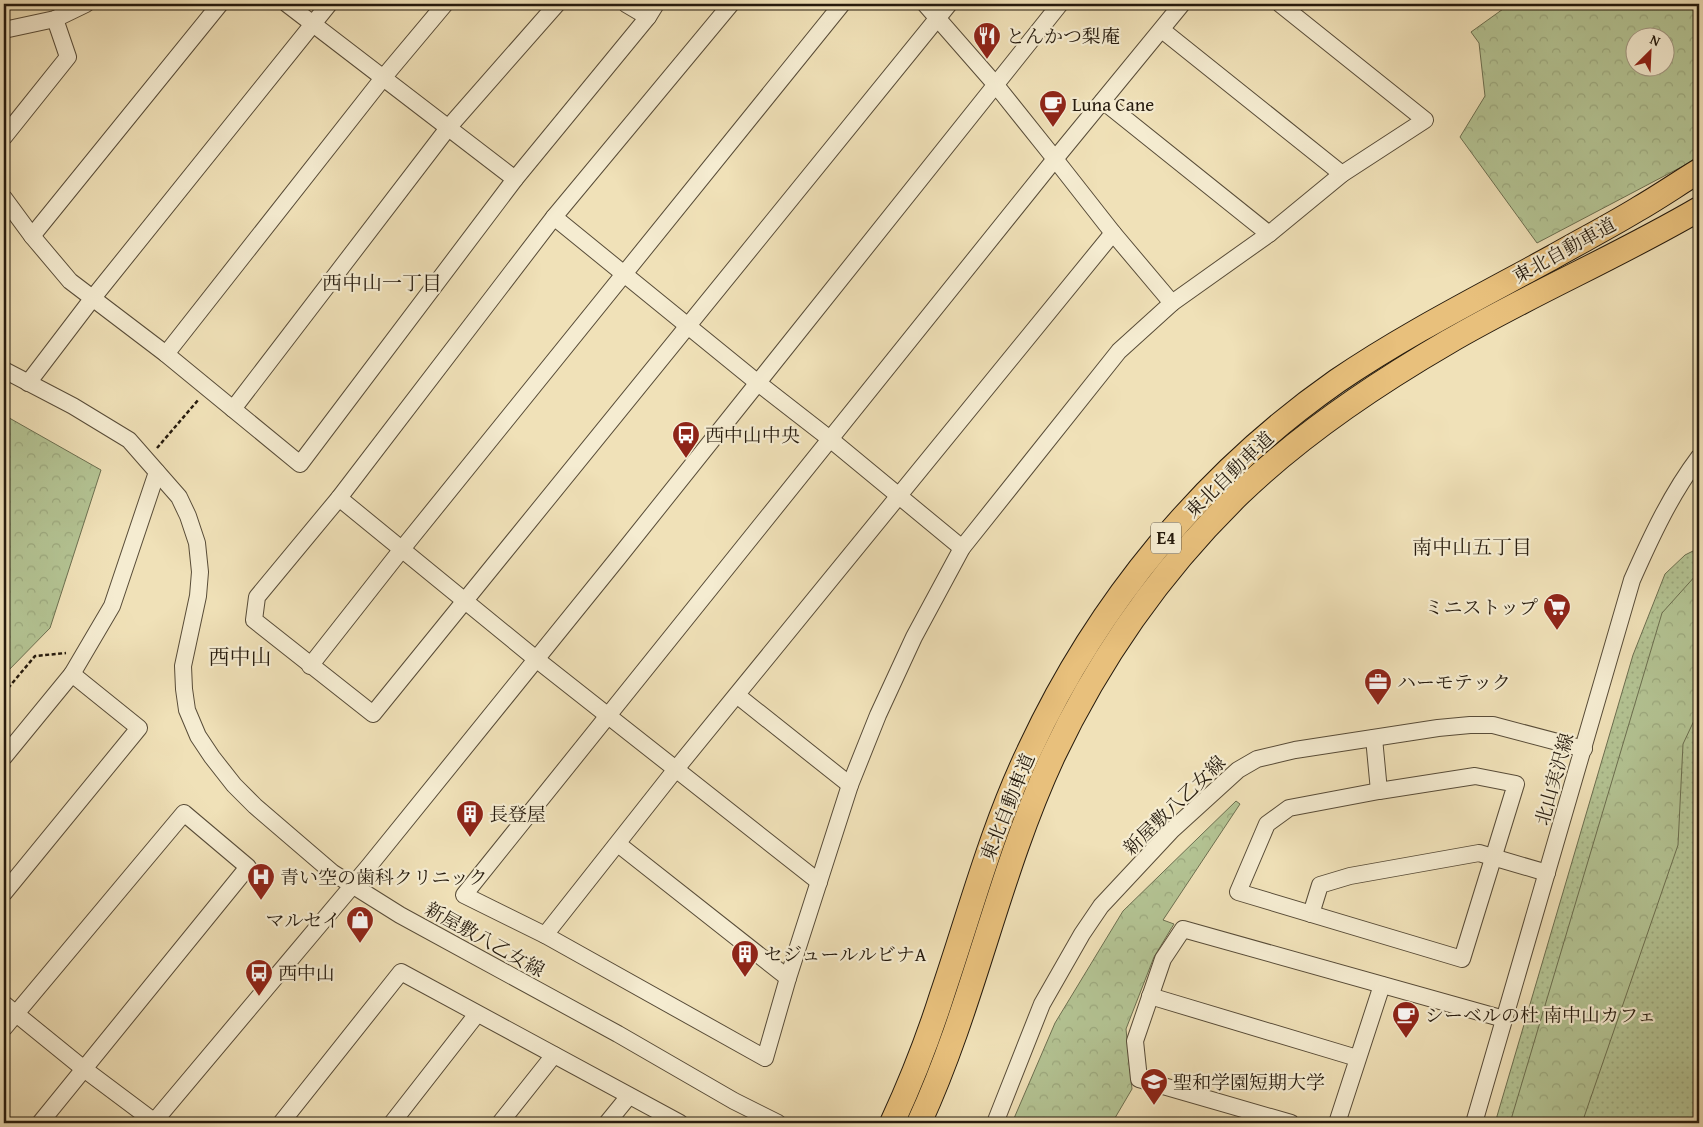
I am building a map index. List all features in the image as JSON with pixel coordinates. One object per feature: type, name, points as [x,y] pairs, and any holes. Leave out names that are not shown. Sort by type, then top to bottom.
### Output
[{"type":"highway","name":"東北自動車道","points":[[892,1123],[919,1060],[942,996],[982,869],[1006,804],[1029,750],[1058,693],[1090,638],[1147,560],[1180,521],[1228,473],[1295,413],[1335,383],[1387,348],[1434,320],[1571,247],[1638,209],[1699,171]]},
{"type":"highway","name":"東北自動車道","points":[[919,1123],[946,1060],[1029,812],[1052,758],[1092,680],[1138,612],[1174,565],[1239,494],[1280,457],[1351,402],[1450,341],[1652,236],[1699,209]]},
{"type":"street","points":[[4,30],[55,19],[86,4]]},
{"type":"street","points":[[32,236],[220,4]]},
{"type":"street","points":[[287,4],[515,179]]},
{"type":"street","points":[[28,384],[92,299],[330,4]]},
{"type":"street","points":[[166,354],[383,78],[445,4]]},
{"type":"street","points":[[233,409],[448,128],[556,4]]},
{"type":"street","points":[[4,198],[70,282],[166,354],[300,464],[515,179],[652,10],[626,4]]},
{"type":"street","points":[[731,4],[554,217],[339,498],[256,597],[254,620],[310,666],[374,714],[948,4]]},
{"type":"street","points":[[310,666],[402,549],[842,4]]},
{"type":"street","points":[[925,4],[995,84],[1113,233],[1172,303]]},
{"type":"street","points":[[10,1009],[155,1123],[354,885],[1060,4]]},
{"type":"street","points":[[1182,4],[1055,159],[464,895],[544,935],[765,1058],[788,978],[850,785],[878,715],[914,637],[962,548],[1119,351],[1172,303],[1269,234],[1342,174],[1425,120],[1280,4]]},
{"type":"street","points":[[4,137],[68,57],[55,19]]},
{"type":"street","points":[[1162,30],[1342,174]]},
{"type":"street","points":[[1103,102],[1269,234]]},
{"type":"street","points":[[554,217],[962,548]]},
{"type":"street","points":[[544,935],[898,495],[1113,233]]},
{"type":"street","name":"新屋敷八乙女線","points":[[4,370],[73,406],[129,440],[179,497],[197,543],[200,572],[198,596],[183,666],[187,710],[198,736],[234,785],[255,806],[333,873],[400,915],[618,1034],[734,1101],[778,1123]]},
{"type":"street","name":"北山実沢線","points":[[1474,1123],[1632,580],[1655,529],[1689,470],[1699,457]]},
{"type":"street","points":[[4,756],[72,674],[112,606],[157,472]]},
{"type":"street","points":[[339,498],[536,659],[819,882]]},
{"type":"street","points":[[4,893],[139,728],[72,674]]},
{"type":"street","points":[[738,696],[850,785]]},
{"type":"street","name":"新屋敷八乙女線","points":[[995,1123],[1042,1004],[1082,934],[1101,906],[1172,830],[1238,770],[1257,759],[1295,750],[1438,728],[1493,725],[1584,749]]},
{"type":"street","points":[[1374,738],[1379,791]]},
{"type":"street","points":[[1475,776],[1516,784],[1494,856],[1462,959],[1238,892],[1267,824],[1289,808],[1475,776]]},
{"type":"street","points":[[4,1028],[10,1009],[184,813],[248,867],[40,1123]]},
{"type":"street","points":[[618,844],[788,978]]},
{"type":"street","points":[[1311,914],[1320,885],[1342,878],[1479,853],[1547,873]]},
{"type":"street","points":[[1291,1123],[1139,1079],[1135,1041],[1163,959],[1183,929],[1504,1019]]},
{"type":"street","points":[[281,1123],[401,972],[680,1123]]},
{"type":"street","points":[[1337,1123],[1382,985]]},
{"type":"street","points":[[1150,996],[1357,1058]]},
{"type":"street","points":[[392,1123],[477,1014]]},
{"type":"street","points":[[500,1123],[554,1055]]},
{"type":"street","points":[[607,1123],[628,1096]]},
{"type":"path","points":[[158,447],[208,389]]},
{"type":"path","points":[[4,693],[35,656],[85,651]]},
{"type":"green space","points":[[1510,4],[1699,4],[1699,155],[1687,164],[1537,243],[1460,137],[1485,96],[1479,43],[1471,32]]},
{"type":"green space","points":[[4,415],[101,470],[50,628],[4,675]]},
{"type":"green space","points":[[1699,548],[1699,1123],[1495,1123],[1633,655],[1665,574],[1685,555]]},
{"type":"green space","points":[[1699,574],[1699,710],[1683,744],[1678,845],[1582,1123],[1510,1123],[1662,613]]},
{"type":"green space","points":[[1236,801],[1240,804],[1163,920],[1174,924],[1154,957],[1126,1029],[1132,1089],[1112,1123],[1012,1123],[1055,1023],[1123,911]]},
{"type":"place","name":"とんかつ梨庵","points":[[987,60]]},
{"type":"place","name":"Luna Cane","points":[[1053,128]]},
{"type":"place","name":"西中山中央","points":[[686,459]]},
{"type":"place","name":"ミニストップ","points":[[1557,631]]},
{"type":"place","name":"ハーモテック","points":[[1378,706]]},
{"type":"place","name":"長登屋","points":[[470,838]]},
{"type":"place","name":"青い空の歯科クリニック","points":[[261,901]]},
{"type":"place","name":"マルセイ","points":[[360,944]]},
{"type":"place","name":"セジュールルビナA","points":[[745,978]]},
{"type":"place","name":"西中山","points":[[259,997]]},
{"type":"place","name":"シーベルの杜 南中山カフェ","points":[[1406,1039]]},
{"type":"place","name":"聖和学園短期大学","points":[[1154,1106]]},
{"type":"district","name":"西中山一丁目","points":[[382,283]]},
{"type":"district","name":"南中山五丁目","points":[[1472,547]]},
{"type":"district","name":"西中山","points":[[240,657]]}]
